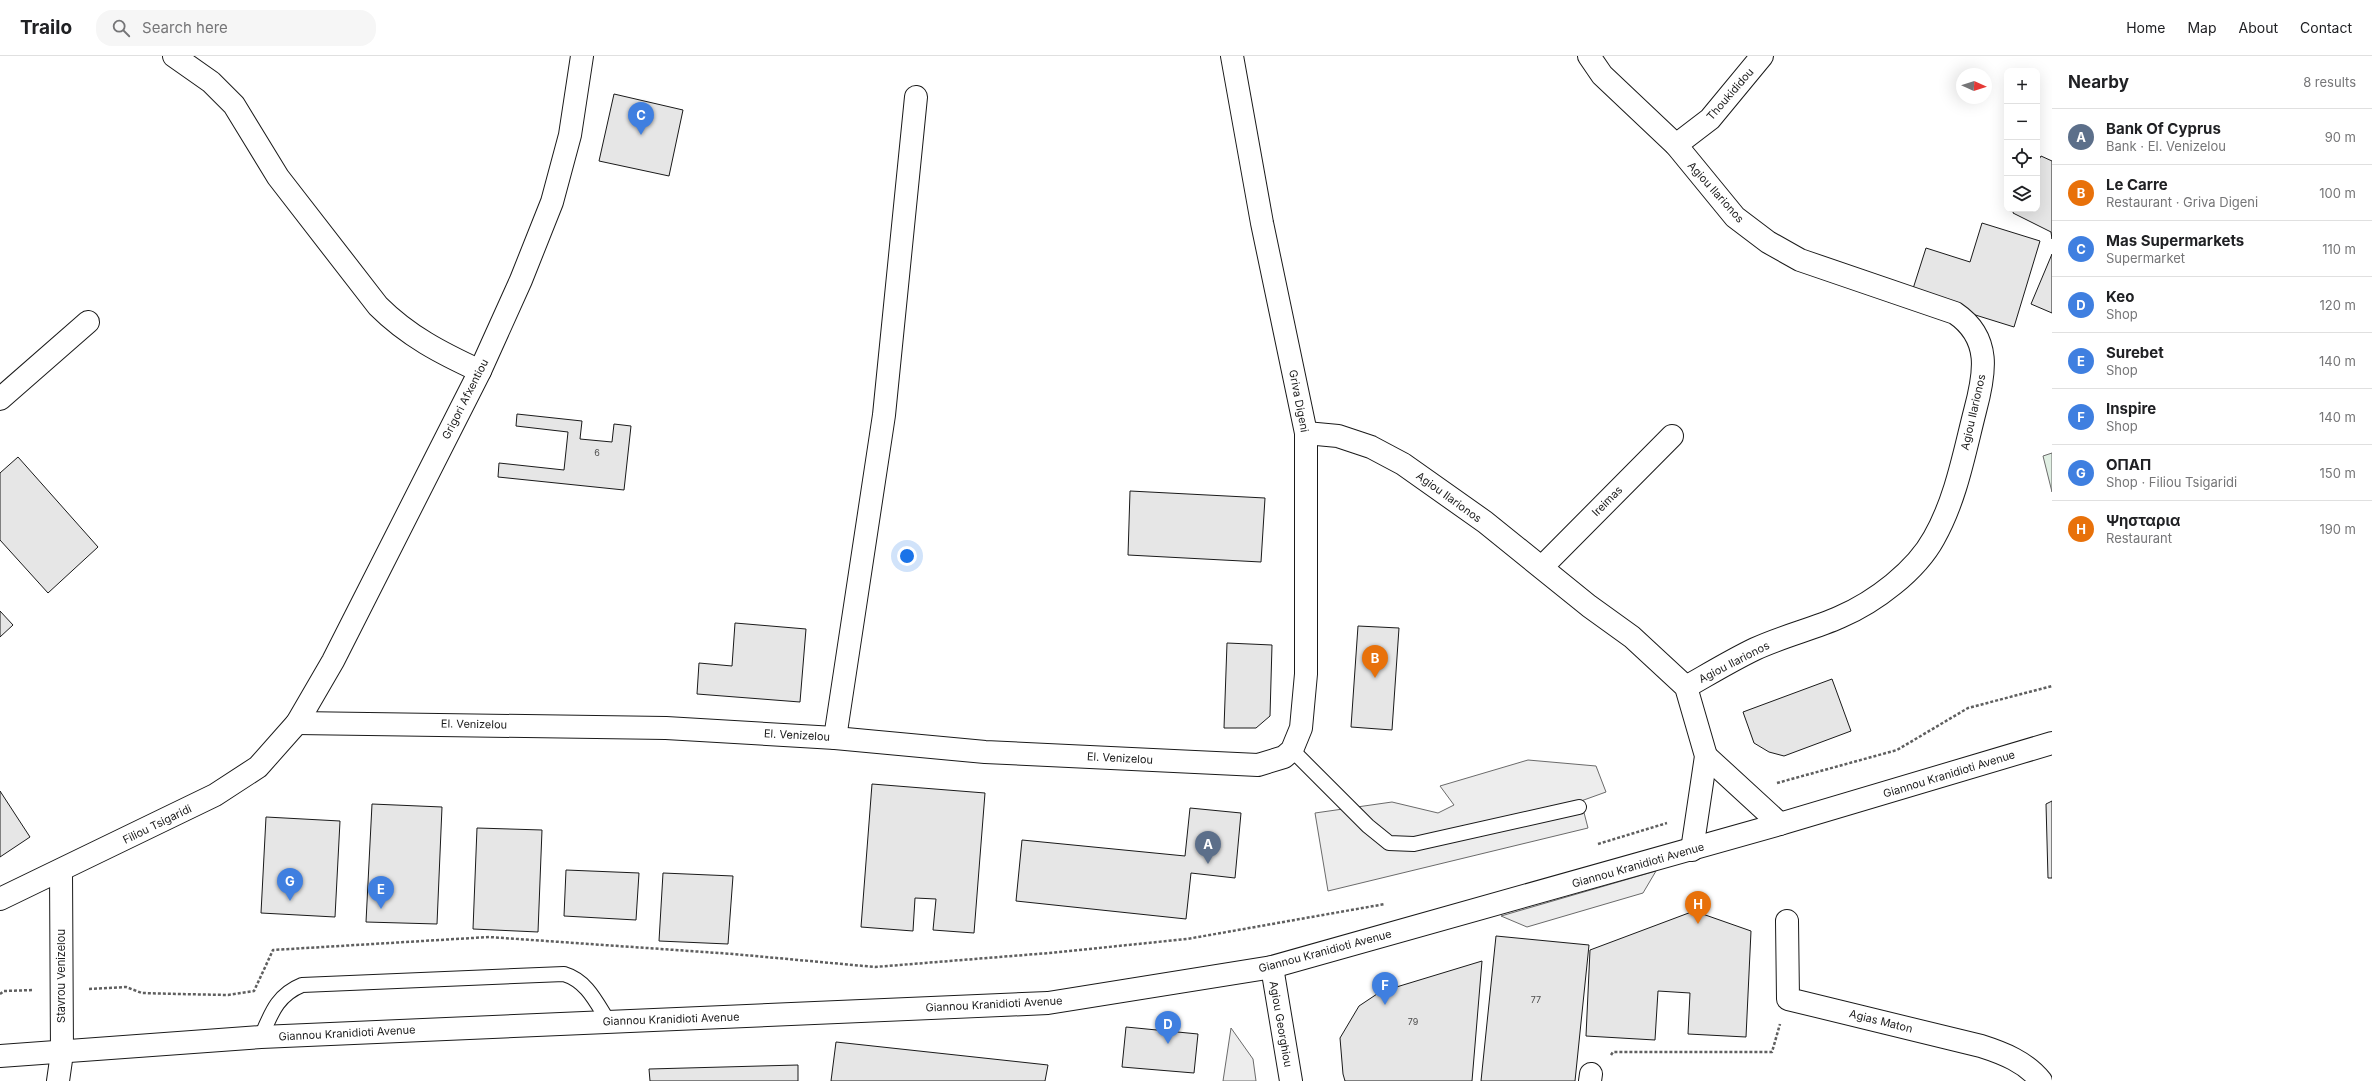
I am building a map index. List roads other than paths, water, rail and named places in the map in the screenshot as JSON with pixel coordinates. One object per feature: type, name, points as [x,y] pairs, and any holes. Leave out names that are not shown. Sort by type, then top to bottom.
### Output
[{"type":"street","points":[[174,56],[211,82],[234,105],[278,177],[357,280],[388,316],[423,344],[480,371]]},
{"type":"street","name":"Grigori Afxentiou","points":[[297,723],[333,661],[480,371],[522,280],[552,202],[570,135],[582,56]]},
{"type":"street","name":"Griva Digeni","points":[[1232,56],[1262,223],[1306,433],[1306,674],[1302,728],[1292,750]]},
{"type":"street","name":"Agiou Ilarionos","points":[[1589,56],[1602,75],[1676,145],[1735,217],[1768,242],[1800,260],[1955,313],[1967,321],[1975,331],[1980,345],[1983,373],[1950,505],[1934,538],[1916,564],[1883,591],[1841,616],[1756,649],[1686,687]]},
{"type":"street","name":"Thoukididou","points":[[1676,145],[1710,119],[1762,56]]},
{"type":"street","points":[[835,738],[884,415],[916,97]]},
{"type":"street","points":[[2,392],[88,322]]},
{"type":"street","name":"Agiou Ilarionos","points":[[1306,433],[1338,436],[1371,447],[1403,464],[1466,508],[1542,567],[1589,606],[1632,637],[1686,687],[1706,756],[1692,850]]},
{"type":"street","name":"Ireimas","points":[[1542,567],[1672,436]]},
{"type":"street","name":"El. Venizelou","points":[[297,723],[666,728],[835,738],[985,752],[1258,764],[1284,757],[1292,750]]},
{"type":"street","name":"Filiou Tsigaridi","points":[[0,900],[215,795],[258,766],[297,723]]},
{"type":"street","name":"Giannou Kranidioti Avenue","points":[[0,1056],[62,1053],[261,1037],[1048,1003],[1272,967],[1692,850],[2052,743]]},
{"type":"street","points":[[1706,756],[1780,824]]},
{"type":"street","name":"Stavrou Venizelou","points":[[58,1081],[62,1053],[61,871]]},
{"type":"street","name":"Agias Maton","points":[[1787,921],[1788,999],[1981,1046],[2012,1058],[2026,1066],[2041,1081]]},
{"type":"street","name":"Agiou Georghiou","points":[[1272,967],[1291,1081]]},
{"type":"lane","points":[[1292,750],[1368,826],[1389,843],[1414,844],[1579,808]]},
{"type":"lane","points":[[261,1037],[280,998],[290,990],[302,985],[564,974],[576,978],[585,985],[608,1021]]},
{"type":"place","name":"Mas Supermarkets","points":[[641,135]]},
{"type":"place","name":"Le Carre","points":[[1375,678]]},
{"type":"place","name":"Bank Of Cyprus","points":[[1208,864]]},
{"type":"place","name":"ΟΠΑΠ","points":[[290,901]]},
{"type":"place","name":"Surebet","points":[[381,909]]},
{"type":"place","name":"Ψησταρια","points":[[1698,924]]},
{"type":"place","name":"Inspire","points":[[1385,1005]]},
{"type":"place","name":"Keo","points":[[1168,1044]]}]
